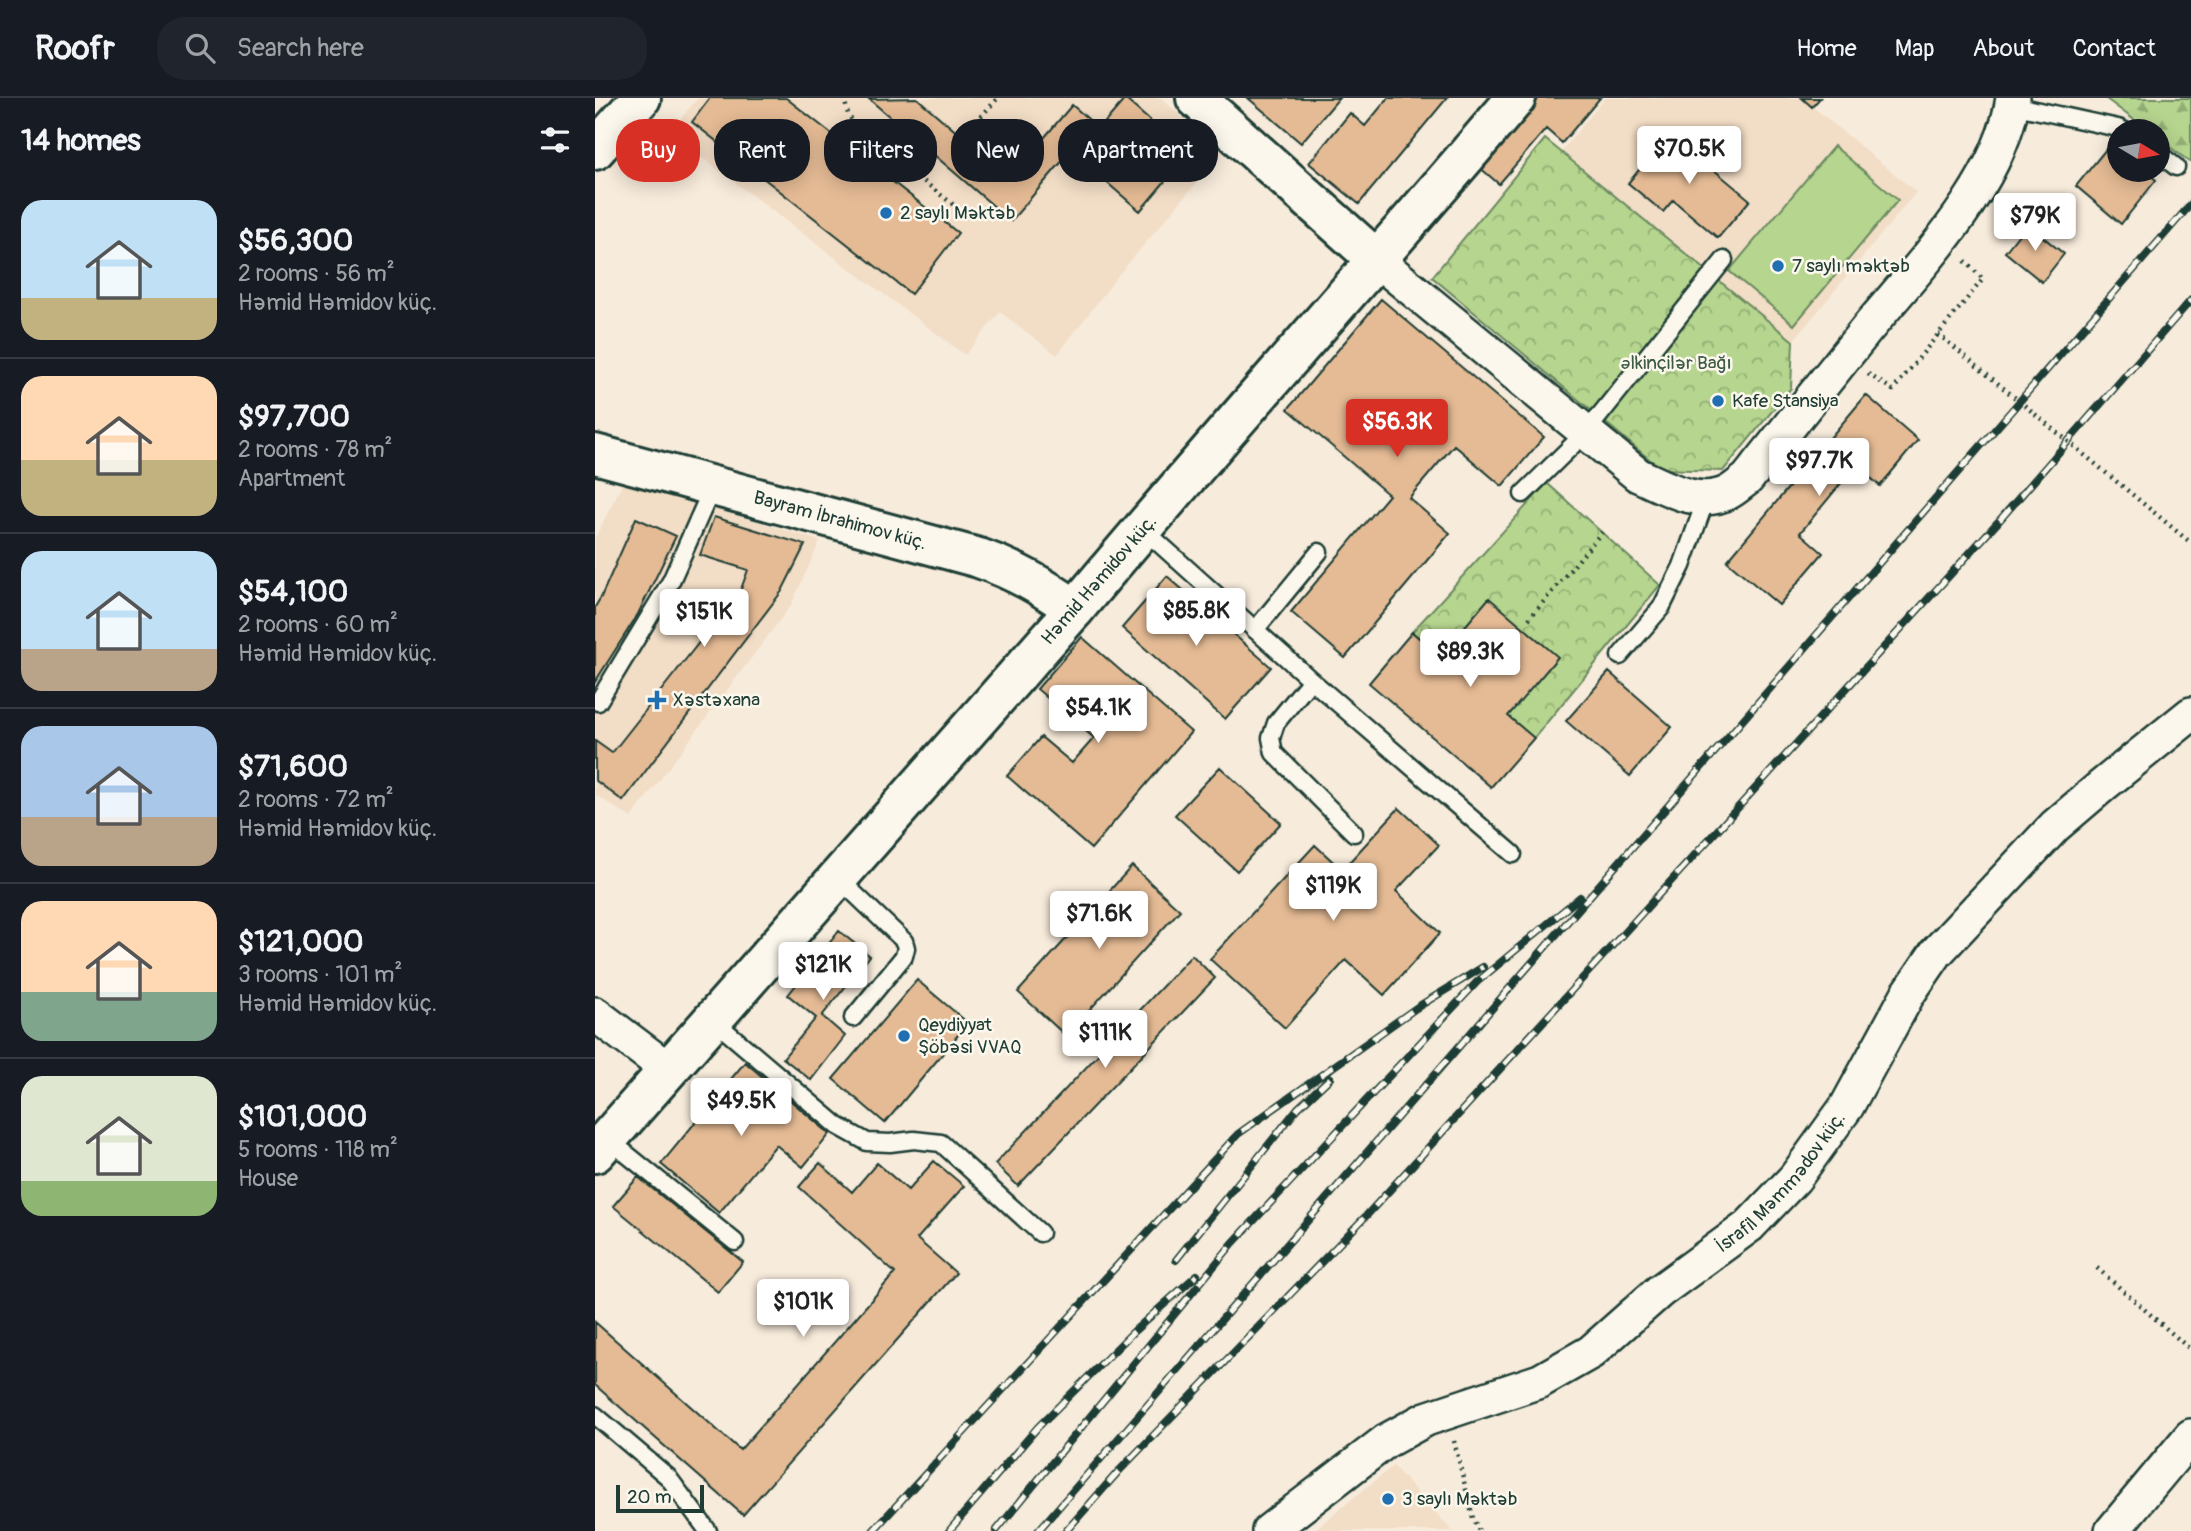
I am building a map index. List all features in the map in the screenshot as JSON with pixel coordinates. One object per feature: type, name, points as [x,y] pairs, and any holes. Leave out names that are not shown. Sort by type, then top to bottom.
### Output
[{"type":"main road","points":[[595,150],[641,98]]},
{"type":"main road","points":[[1196,98],[1378,261]]},
{"type":"main road","name":"Həmid Həmidov küç.","points":[[602,1146],[1075,609],[1142,528],[1378,261],[1516,98]]},
{"type":"main road","name":"Bayram İbrahimov küç.","points":[[595,454],[979,558],[1012,570],[1039,584],[1075,609]]},
{"type":"street","points":[[1378,261],[1638,474],[1686,496],[1706,499],[1727,493],[1747,479],[1942,238],[1988,172],[2005,133],[2013,102]]},
{"type":"street","name":"İsrafil Məmmədov küç.","points":[[1269,1531],[1386,1441],[1426,1419],[1540,1381],[1591,1352],[1660,1291],[1749,1226],[1795,1178],[1847,1106],[1908,994],[1936,953],[2056,827],[2103,785],[2187,725]]},
{"type":"street","points":[[595,1014],[669,1070]]},
{"type":"street","points":[[2112,1531],[2191,1436]]},
{"type":"lane","points":[[2013,102],[2107,125]]},
{"type":"lane","points":[[2170,162],[2176,167]]},
{"type":"lane","points":[[1523,494],[1587,431],[1724,260]]},
{"type":"lane","points":[[598,702],[671,581],[713,486]]},
{"type":"lane","points":[[1620,656],[1661,608],[1682,566],[1706,499]]},
{"type":"lane","points":[[1142,528],[1311,680],[1513,854]]},
{"type":"lane","points":[[1255,630],[1319,552]]},
{"type":"lane","points":[[1311,680],[1276,723],[1271,738],[1274,753],[1354,833]]},
{"type":"lane","points":[[837,877],[904,941],[906,948],[904,956],[853,1018]]},
{"type":"lane","points":[[713,1020],[838,1126],[867,1142],[914,1140],[941,1143],[1040,1233]]},
{"type":"lane","points":[[602,1146],[735,1242]]},
{"type":"lane","points":[[595,1415],[668,1477],[708,1531]]},
{"type":"path","points":[[844,98],[848,114],[857,129],[969,217]]},
{"type":"path","points":[[979,119],[998,98]]},
{"type":"path","points":[[1893,390],[1983,279]]},
{"type":"path","points":[[1938,334],[2191,543]]},
{"type":"path","points":[[1528,619],[1602,532]]},
{"type":"path","points":[[2097,1268],[2191,1350]]},
{"type":"path","points":[[1447,1413],[1472,1518],[1479,1531]]},
{"type":"shaded area","name":"2 saylı Məktəb","points":[[698,98],[1161,98],[1184,119],[1058,119],[1058,182],[1197,182],[1119,274],[1057,355],[1000,312],[965,355],[734,182],[810,182],[810,119],[714,119],[714,167],[700,156],[700,119],[681,119]]},
{"type":"shaded area","name":"7 saylı məktəb","points":[[1605,98],[1802,98],[1916,192],[1793,341],[1562,151]]},
{"type":"shaded area","name":"Xəstəxana","points":[[624,481],[820,541],[791,605],[631,818],[595,794],[595,538]]},
{"type":"shaded area","name":"3 saylı Məktəb","points":[[1393,1466],[1452,1531],[1313,1531]]},
{"type":"green space","points":[[2105,98],[2191,98],[2191,163],[2170,147],[2170,119],[2133,119]]},
{"type":"green space","name":"Əlkinçilər Bağı","points":[[1545,139],[1793,341],[1791,388],[1723,471],[1661,469],[1432,277]]},
{"type":"green space","points":[[1834,146],[1898,200],[1794,325],[1729,271]]},
{"type":"green space","points":[[1547,483],[1660,585],[1534,738],[1508,716],[1489,599],[1440,656],[1412,632]]},
{"type":"building","points":[[710,98],[786,98],[824,128],[824,182],[893,182],[958,233],[911,294],[768,182],[810,182],[810,119],[714,119],[714,139],[700,128],[700,119],[694,119]]},
{"type":"building","points":[[917,98],[951,127],[951,169],[937,157],[937,119],[892,119],[869,99]]},
{"type":"building","points":[[1248,98],[1339,98],[1301,143]]},
{"type":"building","points":[[1388,98],[1447,98],[1359,204],[1309,163],[1350,113],[1365,126]]},
{"type":"building","points":[[1539,98],[1600,98],[1562,143],[1546,129],[1499,184],[1479,167]]},
{"type":"building","points":[[1802,98],[1820,98],[1812,107]]},
{"type":"building","points":[[1125,99],[1148,119],[1108,119]]},
{"type":"building","points":[[1072,105],[1088,119],[1060,119]]},
{"type":"building","points":[[1058,121],[1058,166],[1011,221],[966,182],[1044,182],[1044,138]]},
{"type":"building","points":[[1670,133],[1750,200],[1718,238],[1673,200],[1663,212],[1628,183]]},
{"type":"building","points":[[2107,148],[2107,182],[2154,182],[2121,224],[2076,186]]},
{"type":"building","points":[[1106,182],[1164,182],[1140,211]]},
{"type":"building","points":[[2027,224],[2064,254],[2042,282],[2005,252]]},
{"type":"building","points":[[1381,299],[1544,437],[1502,486],[1454,445],[1409,498],[1450,533],[1345,658],[1291,612],[1389,495],[1288,409]]},
{"type":"building","points":[[1866,395],[1918,440],[1880,486],[1856,465],[1800,533],[1823,553],[1779,605],[1727,561]]},
{"type":"building","points":[[714,517],[805,545],[782,591],[623,801],[595,780],[595,741],[612,753],[741,589],[748,570],[700,555]]},
{"type":"building","points":[[636,518],[676,536],[638,614],[595,682],[595,607]]},
{"type":"building","points":[[1167,576],[1271,667],[1225,719],[1122,628]]},
{"type":"building","points":[[1489,598],[1558,657],[1508,716],[1534,738],[1491,787],[1369,683],[1412,632],[1440,656]]},
{"type":"building","points":[[1082,637],[1191,732],[1091,849],[1007,776],[1041,737],[1072,763],[1094,738],[1037,689]]},
{"type":"building","points":[[1609,672],[1672,727],[1630,776],[1566,721]]},
{"type":"building","points":[[1220,767],[1281,823],[1237,871],[1175,815]]},
{"type":"building","points":[[1399,808],[1439,845],[1396,891],[1440,933],[1384,995],[1346,960],[1285,1028],[1210,959],[1315,845],[1342,870]]},
{"type":"building","points":[[1132,866],[1180,910],[1066,1036],[1018,992]]},
{"type":"building","points":[[839,931],[870,956],[822,1016],[845,1036],[811,1080],[783,1058],[816,1018],[788,995]]},
{"type":"building","points":[[1192,955],[1215,978],[1018,1186],[995,1164]]},
{"type":"building","points":[[917,980],[968,1023],[885,1123],[833,1079]]},
{"type":"building","points":[[745,1062],[830,1134],[803,1167],[776,1145],[719,1213],[661,1164]]},
{"type":"building","points":[[934,1161],[964,1186],[917,1239],[956,1273],[743,1515],[595,1385],[595,1322],[740,1450],[895,1273],[799,1187],[820,1163],[852,1192],[877,1163],[908,1190]]},
{"type":"building","points":[[638,1177],[743,1262],[718,1292],[613,1206]]},
{"type":"railway","points":[[1038,1531],[2191,204]]},
{"type":"railway","points":[[1066,1531],[1118,1472],[1366,1216],[1998,522],[2191,300]]},
{"type":"railway","points":[[996,1531],[1233,1243],[1477,982],[1580,897]]},
{"type":"railway","points":[[873,1531],[1238,1134],[1416,1008],[1483,967]]},
{"type":"railway","points":[[1176,1260],[1298,1108],[1330,1078]]},
{"type":"railway","points":[[949,1531],[1038,1427],[1133,1332],[1197,1275]]},
{"type":"place","name":"2 saylı Məktəb","points":[[886,213]]},
{"type":"place","name":"7 saylı məktəb","points":[[1778,266]]},
{"type":"place","name":"Kafe Stansiya","points":[[1718,401]]},
{"type":"place","name":"Xəstəxana","points":[[657,700]]},
{"type":"place","name":"Qeydiyyat Şöbəsi VVAQ","points":[[904,1036]]},
{"type":"place","name":"3 saylı Məktəb","points":[[1388,1499]]}]
